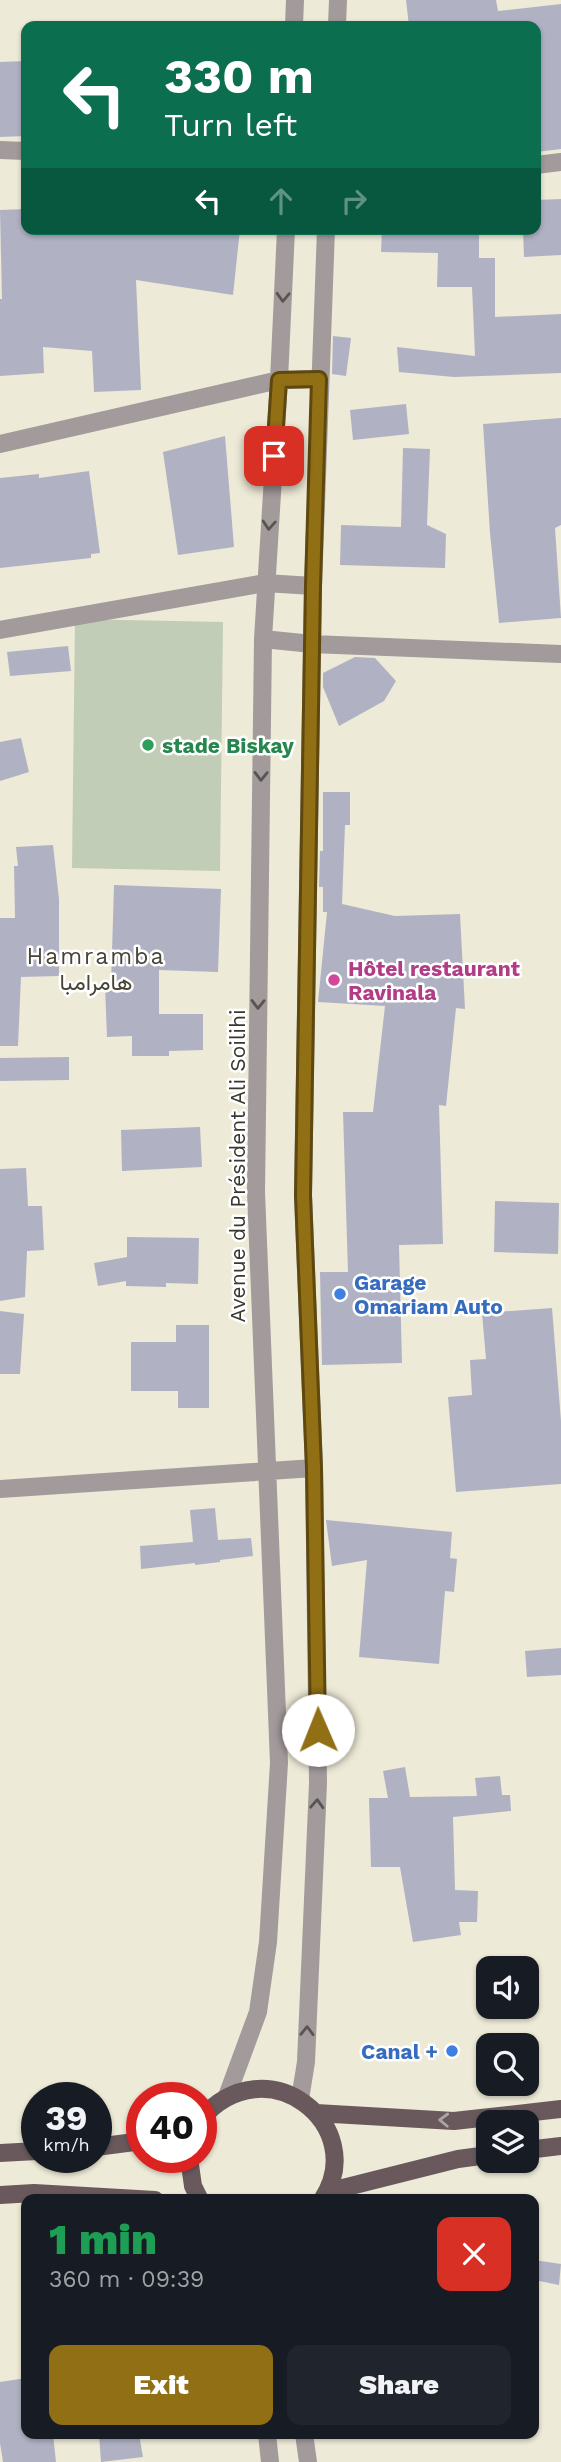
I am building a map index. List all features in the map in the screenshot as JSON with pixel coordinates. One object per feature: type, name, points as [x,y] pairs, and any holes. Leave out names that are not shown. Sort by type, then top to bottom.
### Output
[{"type":"main road","points":[[217,2103],[227,2096],[245,2090],[264,2088],[283,2091],[300,2099],[316,2113],[327,2131],[333,2151],[334,2172],[326,2194]]},
{"type":"main road","points":[[316,2113],[454,2121],[561,2109]]},
{"type":"main road","points":[[539,2149],[561,2146]]},
{"type":"main road","points":[[0,2152],[21,2151]]},
{"type":"main road","points":[[332,2194],[458,2159],[476,2157]]},
{"type":"main road","points":[[191,2173],[197,2194]]},
{"type":"main road","points":[[0,2195],[51,2194]]},
{"type":"street","points":[[294,21],[295,0]]},
{"type":"street","points":[[337,21],[338,0]]},
{"type":"street","points":[[0,150],[21,151]]},
{"type":"street","points":[[541,164],[561,162]]},
{"type":"street","name":"Avenue du Président Ali Soilihi","points":[[227,2096],[258,2012],[268,1942],[279,1763],[256,1192],[262,639],[286,235]]},
{"type":"street","points":[[300,2099],[306,2062],[318,1783],[314,1468],[303,1195],[313,586],[326,235]]},
{"type":"street","points":[[0,443],[279,380],[319,379]]},
{"type":"street","points":[[0,630],[265,583],[313,586]]},
{"type":"street","points":[[262,639],[312,644],[561,654]]},
{"type":"street","points":[[0,1489],[314,1468]]},
{"type":"street","points":[[268,2439],[270,2462]]},
{"type":"street","points":[[305,2439],[308,2462]]},
{"type":"green space","name":"stade Biskay","points":[[75,619],[223,622],[220,871],[72,868]]},
{"type":"building","points":[[406,0],[496,0],[498,11],[561,4],[561,149],[541,151],[541,21],[408,21]]},
{"type":"building","points":[[21,61],[21,136],[0,137],[0,62]]},
{"type":"building","points":[[561,199],[561,255],[524,257],[523,235],[541,235],[541,200]]},
{"type":"building","points":[[21,209],[21,235],[239,235],[233,295],[136,280],[141,390],[94,392],[92,351],[43,347],[44,373],[0,376],[0,210]]},
{"type":"building","points":[[382,235],[479,235],[479,258],[495,258],[495,317],[561,314],[561,373],[454,377],[399,372],[397,347],[475,356],[472,287],[437,287],[438,253],[381,252]]},
{"type":"building","points":[[333,336],[351,338],[346,376],[332,374]]},
{"type":"building","points":[[406,404],[409,434],[353,440],[350,410]]},
{"type":"building","points":[[561,418],[561,525],[555,528],[561,618],[499,623],[483,424]]},
{"type":"building","points":[[225,436],[234,547],[178,555],[163,452]]},
{"type":"building","points":[[403,448],[430,449],[427,525],[446,534],[445,568],[340,565],[341,525],[401,527]]},
{"type":"building","points":[[89,471],[100,553],[91,554],[91,558],[0,568],[0,478],[39,474],[39,478]]},
{"type":"building","points":[[68,646],[71,671],[10,676],[7,652]]},
{"type":"building","points":[[355,657],[375,658],[396,681],[384,701],[339,726],[323,687],[323,673]]},
{"type":"building","points":[[21,738],[29,772],[0,781],[0,742]]},
{"type":"building","points":[[323,792],[350,792],[350,825],[345,825],[342,904],[395,916],[460,914],[465,1009],[456,1008],[446,1106],[439,1105],[443,1244],[399,1245],[402,1363],[322,1365],[320,1272],[348,1272],[343,1112],[373,1112],[385,1006],[318,1002],[327,912],[323,912],[323,887],[319,887],[320,851],[323,851]]},
{"type":"building","points":[[53,845],[59,899],[59,976],[21,977],[18,1046],[0,1046],[0,918],[15,918],[14,866],[18,866],[16,847]]},
{"type":"building","points":[[114,885],[221,889],[218,972],[159,970],[159,1014],[203,1014],[203,1050],[169,1051],[169,1056],[132,1056],[132,1036],[107,1037],[105,986],[111,985]]},
{"type":"building","points":[[69,1057],[69,1080],[0,1081],[0,1058]]},
{"type":"building","points":[[200,1127],[202,1167],[122,1171],[121,1130]]},
{"type":"building","points":[[26,1168],[28,1206],[42,1206],[44,1250],[27,1251],[25,1297],[0,1301],[0,1169]]},
{"type":"building","points":[[495,1201],[559,1203],[558,1254],[494,1252]]},
{"type":"building","points":[[127,1237],[199,1238],[198,1284],[166,1283],[166,1287],[126,1286],[126,1281],[98,1286],[94,1263],[127,1257]]},
{"type":"building","points":[[552,1308],[561,1421],[561,1484],[456,1492],[448,1397],[472,1395],[470,1360],[486,1359],[482,1313]]},
{"type":"building","points":[[0,1311],[24,1314],[20,1374],[0,1374]]},
{"type":"building","points":[[176,1325],[209,1325],[209,1408],[178,1408],[178,1391],[131,1391],[131,1342],[176,1342]]},
{"type":"building","points":[[215,1508],[218,1540],[251,1538],[253,1556],[195,1565],[141,1569],[140,1546],[193,1542],[190,1510]]},
{"type":"building","points":[[326,1520],[452,1532],[450,1558],[457,1559],[454,1592],[445,1591],[439,1664],[359,1657],[367,1560],[332,1566]]},
{"type":"building","points":[[561,1648],[561,1675],[527,1677],[525,1651]]},
{"type":"building","points":[[405,1767],[410,1797],[477,1796],[475,1778],[500,1776],[502,1795],[510,1795],[511,1811],[453,1817],[455,1890],[478,1891],[477,1922],[459,1922],[461,1935],[413,1942],[400,1867],[371,1867],[369,1798],[388,1798],[383,1771]]},
{"type":"building","points":[[539,2261],[561,2264],[559,2285],[539,2281]]},
{"type":"building","points":[[21,2379],[21,2439],[54,2439],[56,2462],[3,2462],[0,2443],[0,2382]]},
{"type":"building","points":[[99,2439],[140,2439],[143,2457],[101,2462]]},
{"type":"place","name":"stade Biskay","points":[[148,745]]},
{"type":"place","name":"Hôtel restaurant Ravinala","points":[[334,980]]},
{"type":"place","name":"Garage Omariam Auto","points":[[340,1294]]},
{"type":"place","name":"Canal +","points":[[452,2051]]},
{"type":"district","name":"Hamramba هامرامبا","points":[[96,969]]},
{"type":"route","points":[[274,456],[279,380],[319,379],[303,1195],[314,1468],[318,1730]]}]
